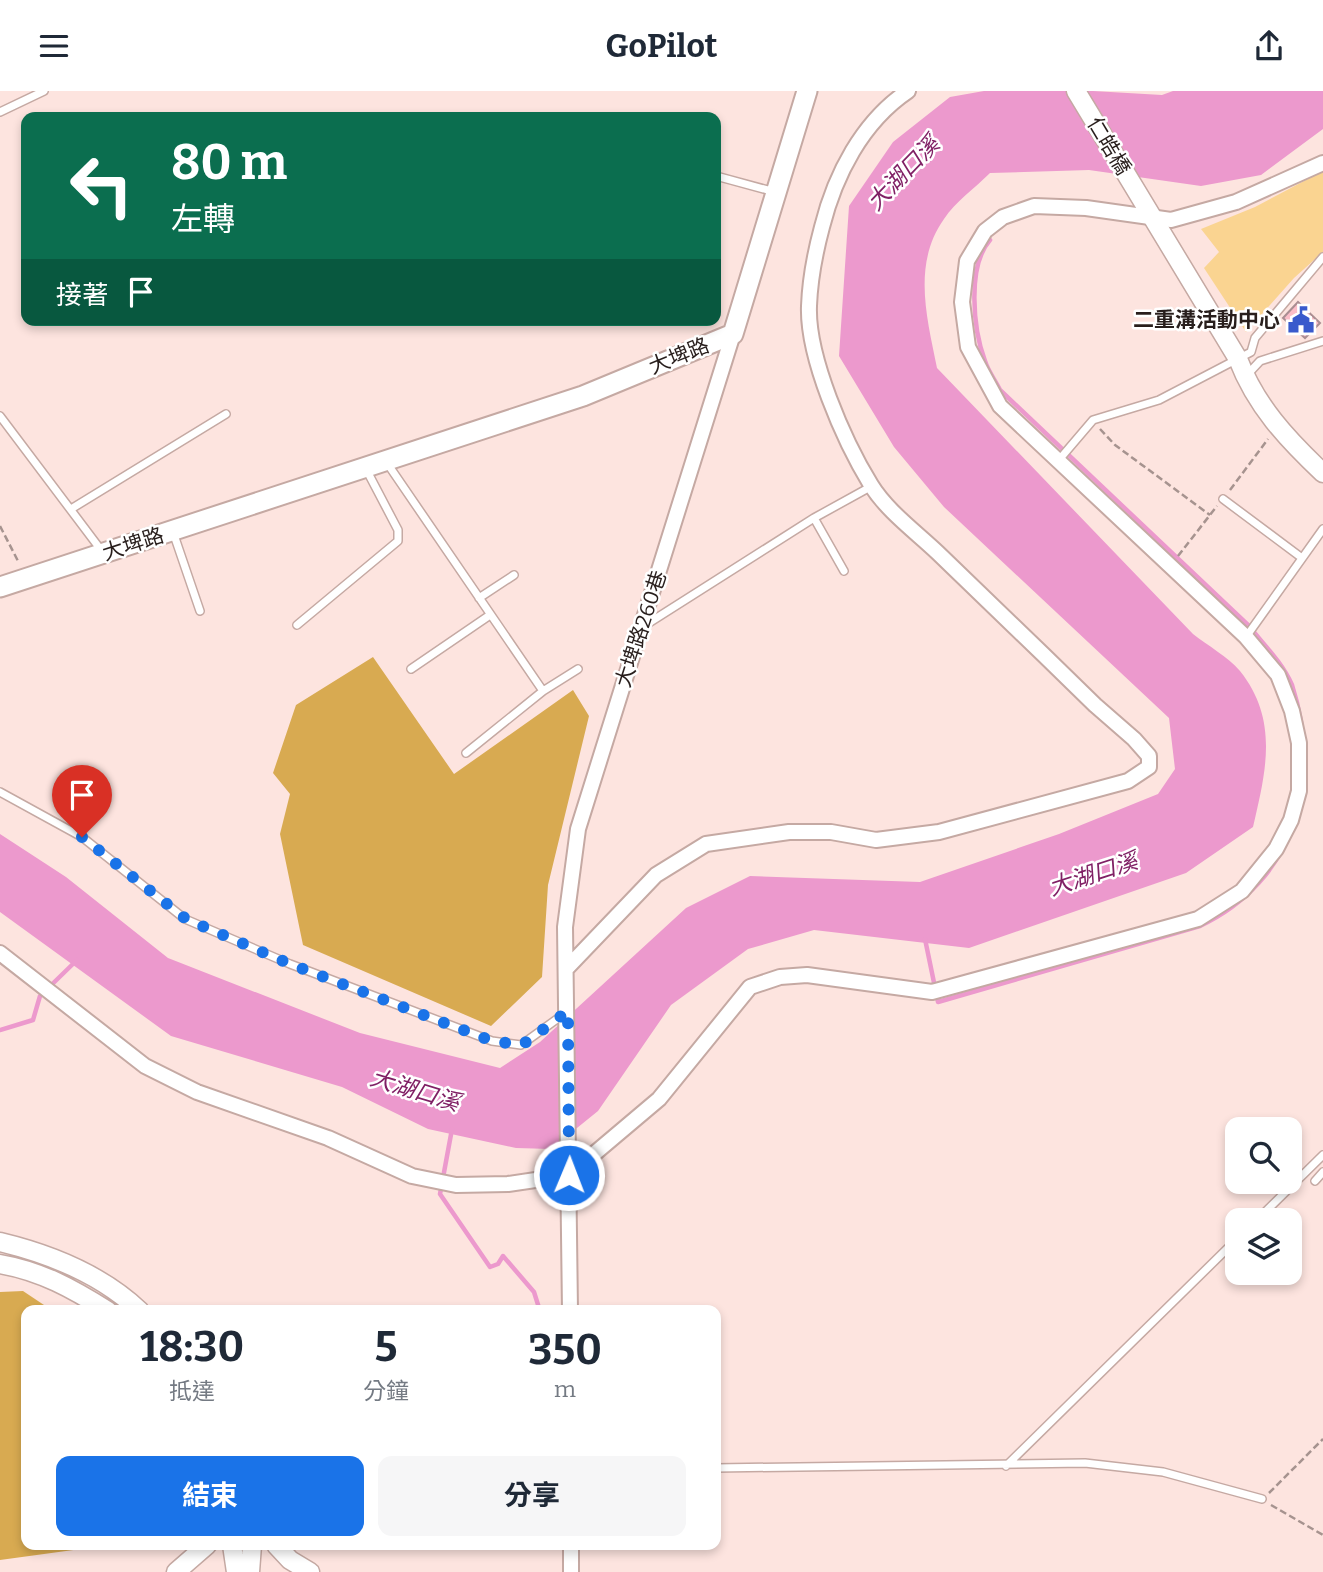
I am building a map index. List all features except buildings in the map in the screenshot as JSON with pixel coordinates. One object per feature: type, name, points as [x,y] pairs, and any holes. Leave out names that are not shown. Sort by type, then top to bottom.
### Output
[{"type":"main road","name":"大埤路","points":[[0,587],[583,396],[733,334],[807,91]]},
{"type":"street","points":[[567,968],[656,876],[706,844],[789,832],[831,832],[876,840],[939,832],[1128,781],[1149,767],[1149,756],[1134,739],[1095,705],[872,486],[833,407],[816,361],[809,308],[814,257],[828,204],[842,168],[887,106],[908,91]]},
{"type":"street","name":"仁皓橋","points":[[1076,91],[1152,218],[1245,356],[1245,377],[1277,428],[1323,473]]},
{"type":"street","points":[[0,953],[145,1066],[197,1092],[328,1138],[412,1176],[456,1185],[508,1184],[569,1175],[659,1099],[750,987],[780,977],[807,975],[932,992],[1198,919],[1242,891],[1276,849],[1291,820],[1299,791],[1299,743],[1292,711],[1278,675],[1247,637],[1000,406],[968,347],[962,302],[967,261],[985,231],[1003,217],[1034,206],[1086,208],[1171,220],[1236,202],[1323,163]]},
{"type":"street","name":"大埤路260巷","points":[[570,1305],[565,927],[578,829],[733,334]]},
{"type":"street","points":[[0,1242],[30,1249],[98,1279],[132,1305]]},
{"type":"street","points":[[0,1264],[36,1272],[71,1287],[99,1305]]},
{"type":"street","points":[[176,1572],[201,1550]]},
{"type":"street","points":[[233,1550],[236,1572]]},
{"type":"street","points":[[250,1572],[252,1550]]},
{"type":"street","points":[[281,1550],[290,1560],[310,1572]]},
{"type":"street","points":[[571,1550],[571,1572]]},
{"type":"lane","points":[[0,112],[44,91]]},
{"type":"lane","points":[[721,177],[776,192]]},
{"type":"lane","points":[[1058,461],[1093,420],[1159,400],[1245,356],[1255,338],[1323,257]]},
{"type":"lane","points":[[1245,377],[1260,361],[1323,341]]},
{"type":"lane","points":[[1245,356],[1260,361]]},
{"type":"lane","points":[[71,509],[226,414]]},
{"type":"lane","points":[[0,416],[104,554]]},
{"type":"lane","points":[[384,459],[543,691]]},
{"type":"lane","points":[[298,625],[398,541],[398,530],[364,466]]},
{"type":"lane","points":[[640,629],[814,518],[872,486]]},
{"type":"lane","points":[[1223,499],[1302,558]]},
{"type":"lane","points":[[814,518],[844,571]]},
{"type":"lane","points":[[1247,637],[1323,529]]},
{"type":"lane","points":[[173,532],[200,611]]},
{"type":"lane","points":[[479,598],[514,575]]},
{"type":"lane","points":[[411,670],[490,615]]},
{"type":"lane","points":[[466,753],[543,691],[578,669]]},
{"type":"lane","points":[[0,792],[82,837],[186,919],[303,969],[492,1041],[522,1045],[568,1011]]},
{"type":"lane","points":[[1269,1208],[1323,1155]]},
{"type":"lane","points":[[1315,1181],[1323,1172]]},
{"type":"lane","points":[[1006,1466],[1225,1251]]},
{"type":"lane","points":[[721,1468],[1085,1463],[1129,1466],[1175,1475],[1262,1499]]},
{"type":"path","points":[[1093,420],[1115,445],[1210,515]]},
{"type":"path","points":[[0,526],[26,578]]},
{"type":"path","points":[[1323,1439],[1262,1499],[1323,1535]]},
{"type":"shaded area","points":[[1323,171],[1323,252],[1294,278],[1246,332],[1204,268],[1219,252],[1201,229],[1255,207]]},
{"type":"shaded area","points":[[373,657],[454,774],[573,690],[589,716],[548,885],[542,977],[491,1026],[303,945],[280,834],[290,794],[273,773],[296,705]]},
{"type":"shaded area","points":[[23,1291],[44,1305],[21,1305],[21,1550],[73,1550],[0,1560],[0,1292]]},
{"type":"water","name":"大湖口溪","points":[[984,91],[1093,91],[1162,95],[1173,91],[1323,91],[1323,129],[1261,175],[1201,186],[1089,170],[990,173],[959,201],[944,219],[934,236],[925,273],[926,311],[937,368],[1193,634],[1240,671],[1252,689],[1265,727],[1266,746],[1262,786],[1253,827],[1186,873],[969,948],[814,930],[748,949],[671,1005],[598,1111],[551,1149],[516,1148],[428,1129],[342,1087],[171,1036],[0,912],[0,834],[66,877],[168,958],[360,1033],[500,1068],[540,1042],[686,908],[750,876],[920,882],[1059,834],[1158,794],[1175,769],[1169,718],[944,507],[894,447],[839,356],[849,206],[893,142],[950,97]]},
{"type":"waterway","points":[[925,939],[938,1002],[1200,926],[1232,907],[1259,883],[1279,855],[1293,825],[1302,792],[1304,757],[1301,721],[1292,685],[1278,661],[1248,625],[1000,390],[986,365],[975,316],[978,265],[990,240]]},
{"type":"waterway","points":[[0,1030],[33,1020],[40,996],[77,960]]},
{"type":"waterway","points":[[452,1129],[440,1194],[490,1267],[498,1264],[503,1256],[534,1292],[538,1305]]},
{"type":"place","name":"二重溝活動中心","points":[[1301,320]]},
{"type":"route","points":[[82,837],[186,919],[290,964],[492,1041],[522,1045],[568,1011],[569,1175]]}]
